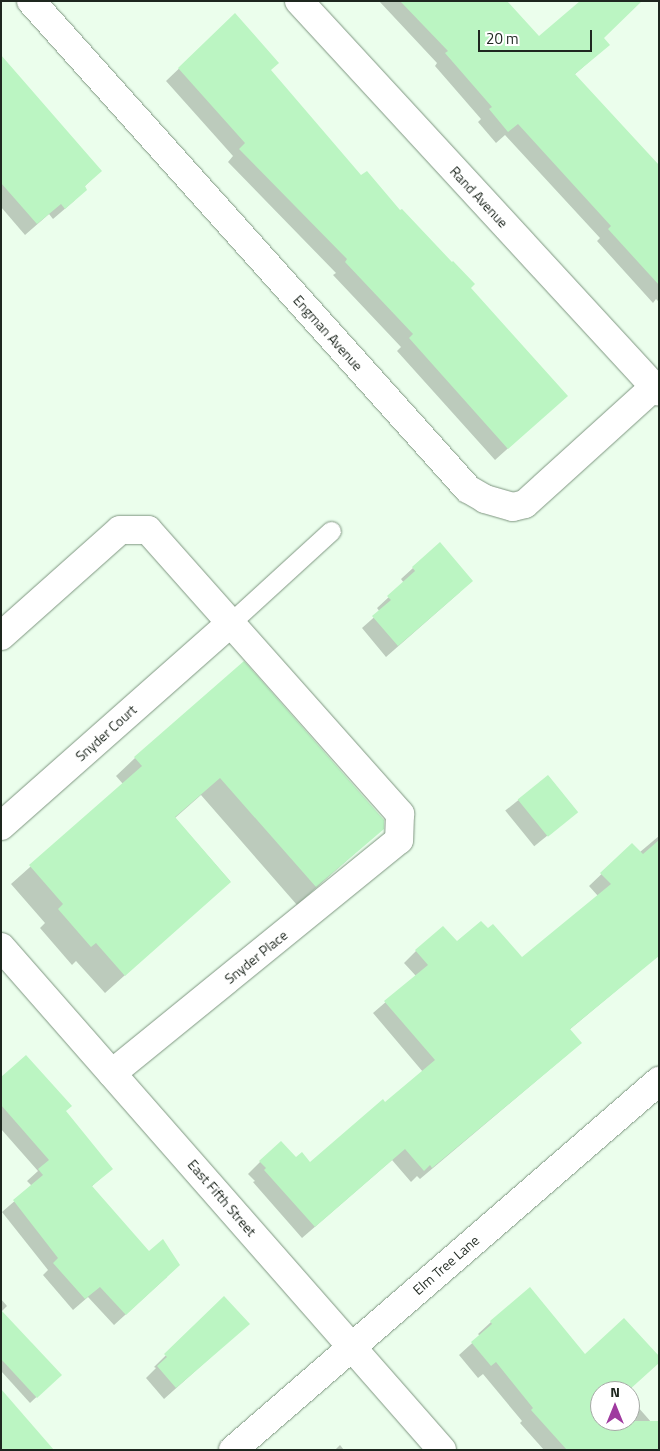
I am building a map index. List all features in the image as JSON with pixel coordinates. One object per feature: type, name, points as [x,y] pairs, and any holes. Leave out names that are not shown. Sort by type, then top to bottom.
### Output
[{"type":"street","name":"Engman Avenue","points":[[31,1],[468,488],[485,499],[513,507],[525,504],[656,390]]},
{"type":"street","name":"Rand Avenue","points":[[299,1],[656,390]]},
{"type":"street","points":[[1,636],[120,530],[148,530],[220,631]]},
{"type":"street","name":"Snyder Court","points":[[1,826],[220,631]]},
{"type":"street","name":"Snyder Place","points":[[112,1073],[399,840],[400,814],[220,631]]},
{"type":"street","name":"East Fifth Street","points":[[1,948],[442,1450]]},
{"type":"street","name":"Elm Tree Lane","points":[[232,1450],[659,1081]]},
{"type":"lane","points":[[220,631],[331,531]]},
{"type":"building","points":[[400,1],[507,1],[539,36],[580,1],[642,1],[604,38],[610,45],[575,74],[659,165],[659,285],[608,229],[611,226],[518,124],[508,132],[489,109],[492,107],[445,53],[448,51]]},
{"type":"building","points":[[235,13],[279,63],[271,70],[361,175],[367,171],[400,210],[402,209],[475,284],[471,288],[568,396],[508,449],[409,338],[413,334],[345,262],[347,259],[239,149],[245,143],[178,68]]},
{"type":"building","points":[[1,55],[102,171],[85,186],[87,190],[65,209],[61,204],[37,224],[1,183]]},
{"type":"building","points":[[440,542],[473,581],[398,646],[372,616],[391,600],[387,596],[415,571],[412,567]]},
{"type":"building","points":[[244,661],[384,820],[384,829],[316,887],[220,778],[175,817],[231,882],[125,976],[96,943],[91,947],[58,909],[63,904],[29,865],[142,766],[134,757]]},
{"type":"building","points":[[548,775],[578,812],[548,837],[518,800]]},
{"type":"building","points":[[659,840],[659,956],[570,1029],[582,1043],[432,1168],[430,1165],[424,1171],[405,1149],[315,1227],[264,1170],[266,1168],[259,1161],[281,1141],[296,1157],[302,1152],[310,1162],[383,1099],[385,1102],[435,1060],[384,1001],[428,965],[415,950],[443,926],[457,941],[481,921],[488,928],[493,924],[522,957],[611,884],[600,873],[632,843],[643,854]]},
{"type":"building","points":[[26,1055],[72,1106],[66,1111],[113,1169],[92,1186],[149,1251],[163,1239],[180,1265],[126,1315],[100,1287],[85,1299],[53,1263],[58,1258],[13,1200],[43,1175],[38,1169],[49,1160],[1,1105],[1,1077]]},
{"type":"building","points":[[530,1287],[585,1354],[624,1318],[659,1356],[659,1363],[639,1381],[590,1381],[590,1431],[640,1431],[640,1421],[659,1421],[659,1450],[567,1450],[531,1410],[533,1408],[496,1362],[491,1366],[471,1342],[492,1324],[490,1321]]},
{"type":"building","points":[[224,1296],[250,1324],[176,1388],[157,1366],[167,1357],[164,1354]]},
{"type":"building","points":[[1,1310],[62,1375],[37,1398],[1,1359]]},
{"type":"building","points":[[1,1389],[54,1450],[1,1450]]}]
